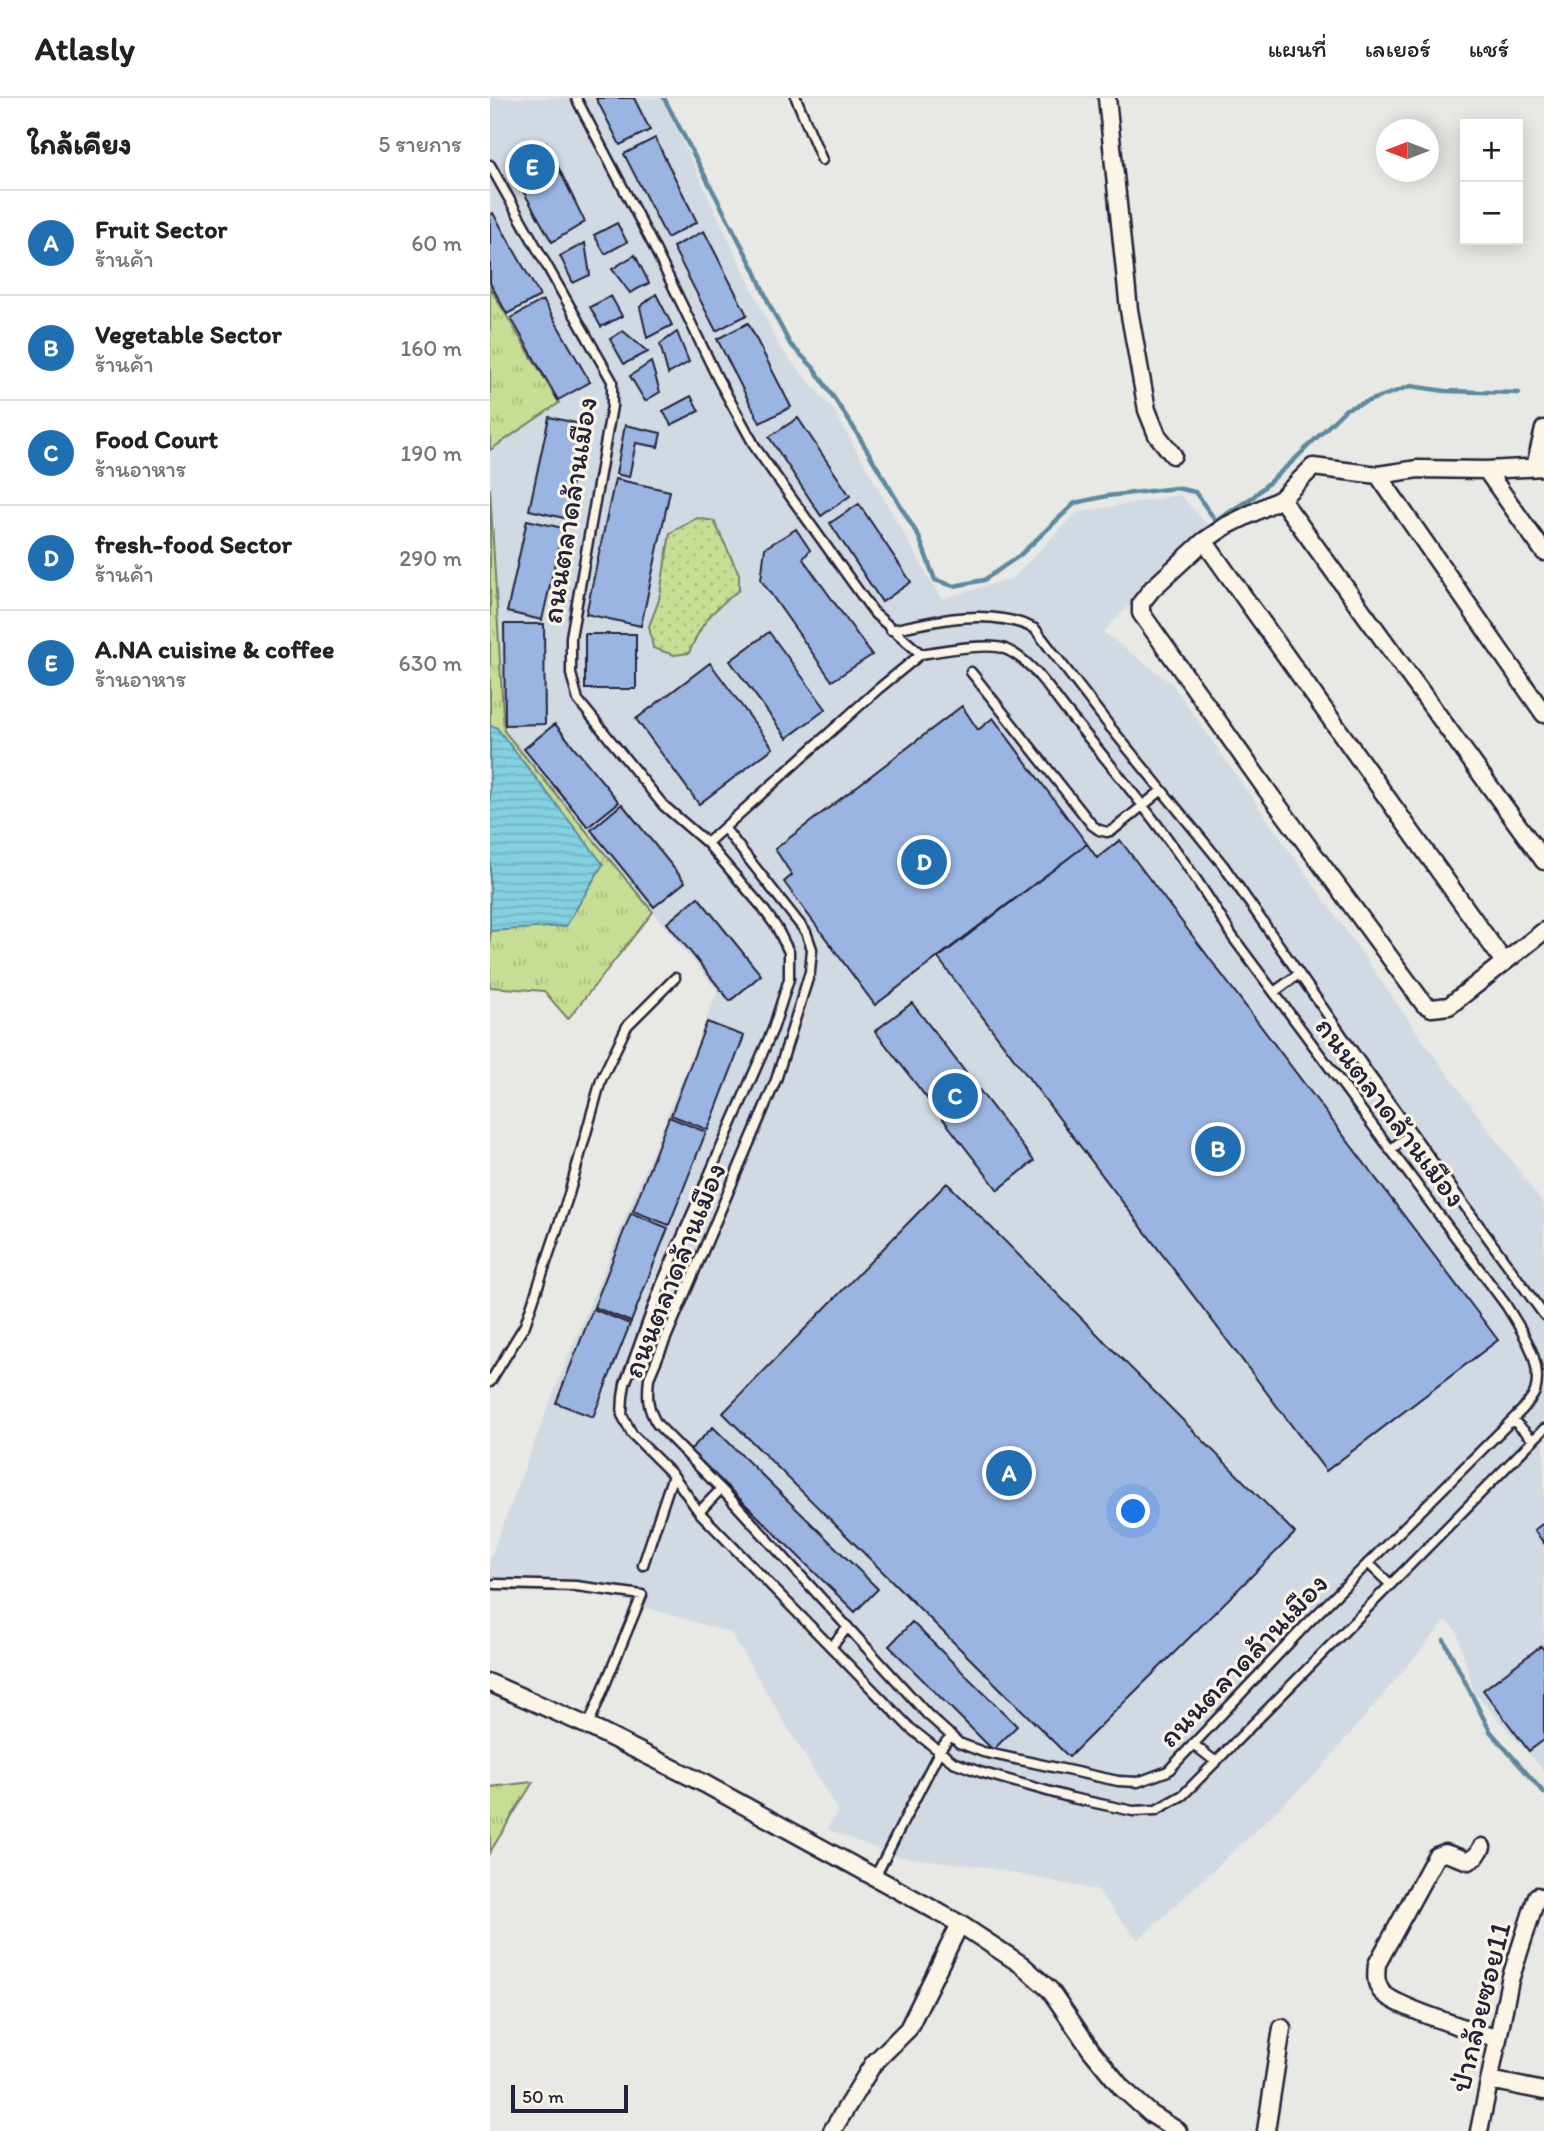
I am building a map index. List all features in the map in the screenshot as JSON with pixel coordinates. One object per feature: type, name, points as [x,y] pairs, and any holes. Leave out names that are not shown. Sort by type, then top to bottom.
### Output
[{"type":"street","points":[[1107,98],[1129,310],[1147,410],[1157,435],[1173,455]]},
{"type":"street","points":[[1544,429],[1540,467],[1486,470],[1418,469],[1378,475],[1313,467],[1281,499],[1226,526],[1204,541],[1140,603],[1141,613],[1223,730],[1424,1004],[1432,1008],[1449,1006],[1544,931]]},
{"type":"street","points":[[1486,470],[1544,552]]},
{"type":"street","points":[[1378,475],[1544,714]]},
{"type":"street","points":[[1281,499],[1544,861]]},
{"type":"street","points":[[1204,541],[1504,962]]},
{"type":"street","points":[[490,1684],[588,1726],[705,1784],[960,1924],[1021,1965],[1050,1990],[1091,2050],[1122,2088],[1151,2114],[1178,2131]]},
{"type":"street","points":[[1482,1847],[1477,1856],[1469,1861],[1445,1853],[1436,1856],[1377,1964],[1376,1978],[1379,1988],[1386,1996],[1416,2010],[1498,2039]]},
{"type":"street","name":"ป่ากล้วยซอย11","points":[[1479,2131],[1510,1980],[1537,1896]]},
{"type":"street","points":[[832,2131],[873,2064],[908,2029],[960,1924]]},
{"type":"street","points":[[1266,2131],[1282,2028]]},
{"type":"street","points":[[1490,2080],[1544,2091]]},
{"type":"lane","points":[[576,98],[653,245],[718,379],[757,450],[875,614],[921,654],[707,843]]},
{"type":"lane","points":[[796,98],[822,160]]},
{"type":"lane","name":"ถนนตลาดล้านเมือง","points":[[490,165],[612,381],[612,406],[571,637],[571,674],[578,700],[663,805],[707,843],[762,907],[789,952],[789,979],[774,1030],[662,1285],[625,1384],[622,1415],[632,1434],[673,1475],[699,1512],[910,1728],[953,1762],[1072,1798],[1133,1811],[1156,1810],[1184,1795],[1544,1430]]},
{"type":"lane","name":"ถนนตลาดล้านเมือง","points":[[891,630],[931,621],[987,618],[1018,620],[1035,629],[1223,865],[1544,1315]]},
{"type":"lane","name":"ถนนตลาดล้านเมือง","points":[[725,828],[806,932],[812,949],[810,972],[776,1080],[649,1378],[646,1401],[650,1413],[657,1424],[721,1489],[927,1714],[960,1743],[982,1752],[1118,1781],[1139,1782],[1168,1771],[1306,1625],[1513,1420],[1535,1393],[1538,1374],[1533,1351],[1506,1305],[1232,936],[1195,875],[1143,806],[1026,662],[1002,647],[921,654]]},
{"type":"lane","points":[[971,672],[1075,804],[1099,830],[1113,830],[1162,790]]},
{"type":"lane","points":[[1274,992],[1299,974]]},
{"type":"lane","points":[[490,1382],[525,1325],[569,1194],[601,1080],[627,1026],[675,978]]},
{"type":"lane","points":[[1390,1150],[1412,1133]]},
{"type":"lane","points":[[1513,1420],[1533,1440]]},
{"type":"lane","points":[[643,1565],[673,1475]]},
{"type":"lane","points":[[699,1512],[721,1489]]},
{"type":"lane","points":[[1368,1563],[1390,1584]]},
{"type":"lane","points":[[495,1584],[576,1586],[642,1595],[588,1726]]},
{"type":"lane","points":[[831,1647],[848,1627]]},
{"type":"lane","points":[[875,1877],[940,1751],[951,1735]]},
{"type":"lane","points":[[1193,1744],[1216,1762]]},
{"type":"shaded area","points":[[490,98],[662,98],[780,348],[834,411],[941,599],[1013,578],[1076,513],[1180,495],[1209,526],[1103,632],[1172,684],[1424,1042],[1544,1205],[1544,1771],[1474,1692],[1457,1632],[1446,1620],[1317,1773],[1138,1940],[1097,1890],[979,1866],[895,1856],[827,1829],[838,1811],[731,1633],[602,1594],[490,1587],[490,1559],[549,1404],[718,991],[504,731],[490,450],[559,403],[490,288]]},
{"type":"green space","points":[[490,288],[559,403],[490,450]]},
{"type":"green space","points":[[490,488],[504,731],[653,912],[568,1019],[544,991],[490,987]]},
{"type":"green space","points":[[697,518],[714,521],[739,574],[739,590],[709,617],[689,653],[674,655],[653,648],[649,626],[659,600],[670,533]]},
{"type":"green space","points":[[533,1782],[490,1852],[490,1787]]},
{"type":"water","points":[[490,726],[496,727],[603,864],[566,926],[490,931]]},
{"type":"building","points":[[596,98],[634,98],[650,130],[620,145]]},
{"type":"building","points":[[655,138],[697,222],[667,238],[624,154]]},
{"type":"building","points":[[546,142],[585,222],[552,242],[510,168]]},
{"type":"building","points":[[493,213],[540,296],[507,314],[490,283],[490,215]]},
{"type":"building","points":[[617,223],[627,242],[605,254],[594,235]]},
{"type":"building","points":[[704,231],[747,315],[716,331],[673,247]]},
{"type":"building","points":[[585,243],[590,275],[573,283],[560,256]]},
{"type":"building","points":[[635,255],[649,283],[630,293],[612,269]]},
{"type":"building","points":[[656,294],[672,325],[647,338],[640,307]]},
{"type":"building","points":[[611,296],[622,316],[601,327],[590,307]]},
{"type":"building","points":[[543,300],[590,382],[558,400],[511,318]]},
{"type":"building","points":[[748,323],[791,407],[760,423],[717,339]]},
{"type":"building","points":[[623,331],[648,352],[624,364],[610,339]]},
{"type":"building","points":[[677,332],[689,362],[668,374],[660,344]]},
{"type":"building","points":[[651,362],[660,392],[645,401],[630,376]]},
{"type":"building","points":[[691,396],[699,411],[671,425],[663,411]]},
{"type":"building","points":[[549,417],[585,425],[564,518],[529,510]]},
{"type":"building","points":[[798,418],[850,496],[821,516],[769,437]]},
{"type":"building","points":[[625,425],[661,433],[658,447],[636,443],[629,477],[616,474]]},
{"type":"building","points":[[615,479],[670,491],[641,626],[586,614]]},
{"type":"building","points":[[859,504],[911,582],[882,602],[830,523]]},
{"type":"building","points":[[527,520],[563,528],[542,620],[507,612]]},
{"type":"building","points":[[796,529],[810,550],[803,559],[872,655],[832,681],[761,580],[765,548]]},
{"type":"building","points":[[504,624],[544,624],[545,724],[505,725]]},
{"type":"building","points":[[769,632],[826,709],[787,738],[730,661]]},
{"type":"building","points":[[585,634],[636,634],[636,689],[585,689]]},
{"type":"building","points":[[710,663],[773,748],[699,804],[636,719]]},
{"type":"building","points":[[962,706],[978,730],[993,718],[1087,844],[875,1005],[784,882],[792,875],[775,849]]},
{"type":"building","points":[[555,724],[619,802],[588,827],[524,749]]},
{"type":"building","points":[[622,804],[685,882],[654,907],[591,830]]},
{"type":"building","points":[[1120,840],[1498,1340],[1326,1471],[938,958],[1087,844],[1097,858]]},
{"type":"building","points":[[698,897],[761,975],[730,1001],[667,923]]},
{"type":"building","points":[[912,1003],[1034,1161],[998,1190],[875,1031]]},
{"type":"building","points":[[707,1022],[744,1036],[708,1130],[671,1115]]},
{"type":"building","points":[[669,1117],[706,1132],[669,1225],[633,1211]]},
{"type":"building","points":[[947,1183],[1295,1533],[1069,1757],[723,1413]]},
{"type":"building","points":[[631,1213],[668,1228],[631,1322],[594,1307]]},
{"type":"building","points":[[593,1309],[630,1324],[593,1417],[556,1403]]},
{"type":"building","points":[[713,1427],[878,1589],[855,1612],[690,1450]]},
{"type":"building","points":[[1544,1523],[1544,1543],[1534,1530]]},
{"type":"building","points":[[912,1622],[1017,1726],[993,1750],[889,1646]]},
{"type":"building","points":[[1541,1646],[1544,1650],[1544,1740],[1529,1751],[1483,1690]]},
{"type":"waterway","points":[[664,98],[754,269],[790,344],[813,367],[852,425],[919,537],[935,580],[954,586],[984,580],[1019,556],[1075,503],[1107,496],[1176,488],[1195,492],[1216,521],[1253,497],[1346,409],[1411,386],[1445,391],[1519,393]]},
{"type":"waterway","points":[[1444,1640],[1490,1731],[1544,1793]]},
{"type":"place","name":"A.NA cuisine & coffee","points":[[532,167]]},
{"type":"place","name":"fresh-food Sector","points":[[924,862]]},
{"type":"place","name":"Food Court","points":[[955,1096]]},
{"type":"place","name":"Vegetable Sector","points":[[1218,1149]]},
{"type":"place","name":"Fruit Sector","points":[[1009,1473]]}]
